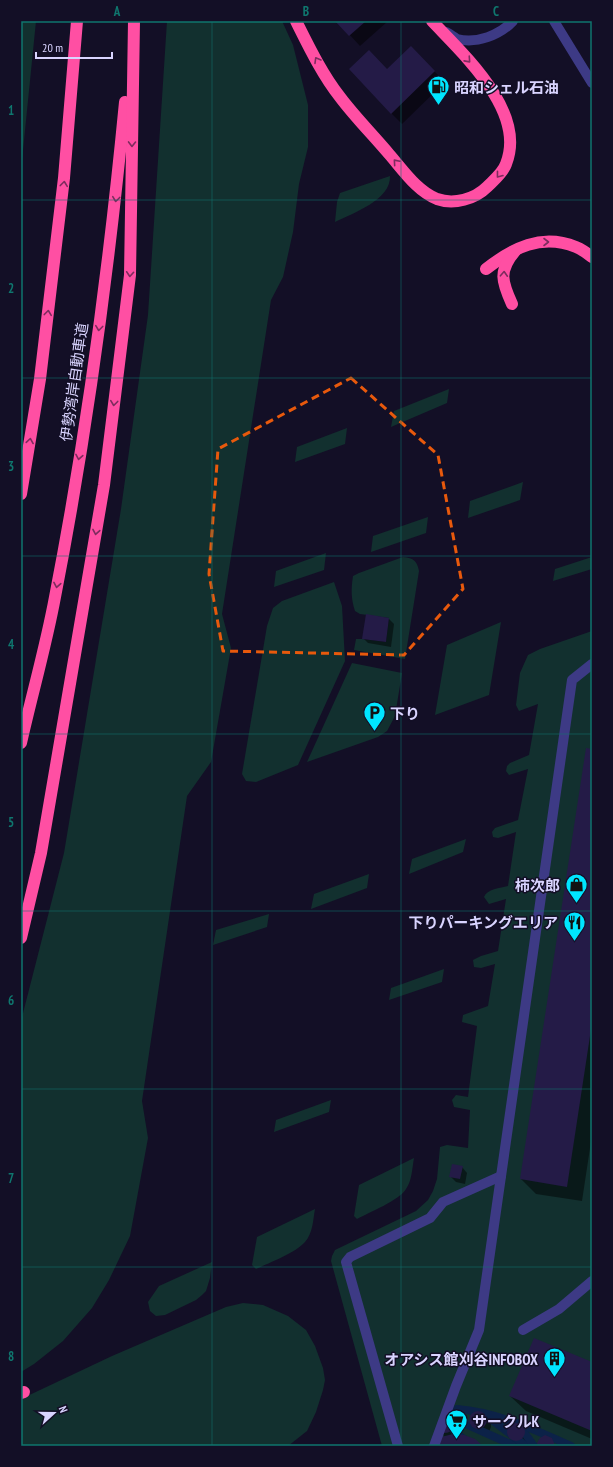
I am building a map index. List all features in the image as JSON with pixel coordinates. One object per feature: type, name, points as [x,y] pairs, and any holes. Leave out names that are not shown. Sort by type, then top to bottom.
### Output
[{"type":"highway","points":[[21,494],[40,379],[64,186],[77,21]]},
{"type":"highway","points":[[21,938],[41,853],[104,485],[129,283],[133,21]]},
{"type":"highway","name":"伊勢湾岸自動車道","points":[[21,743],[55,598],[91,392],[117,186],[133,21]]},
{"type":"highway","points":[[296,21],[324,73],[340,97],[404,171],[422,191],[438,199],[453,202],[469,199],[485,190],[498,176],[506,164],[510,150],[510,133],[505,115],[494,93],[481,74],[436,25]]},
{"type":"highway","points":[[486,269],[518,247],[538,242],[559,242],[577,247],[592,257]]},
{"type":"highway","points":[[512,304],[504,286],[503,272],[508,260],[518,247]]},
{"type":"street","points":[[436,25],[457,39],[473,40],[490,37],[506,29],[513,21]]},
{"type":"street","points":[[554,21],[592,83]]},
{"type":"street","points":[[434,1446],[479,1330],[572,680],[592,664]]},
{"type":"street","points":[[398,1446],[346,1262],[350,1257],[430,1218],[443,1202],[501,1176]]},
{"type":"street","points":[[523,1330],[559,1309],[592,1281]]},
{"type":"highlighted area","points":[[351,378],[438,455],[463,589],[404,655],[223,651],[209,574],[218,449]]},
{"type":"green space","points":[[21,21],[36,21],[21,170]]},
{"type":"green space","points":[[167,21],[282,21],[293,45],[308,105],[308,147],[299,184],[293,232],[283,277],[271,300],[222,614],[231,648],[211,762],[187,796],[142,1101],[148,1138],[130,1236],[109,1280],[92,1308],[63,1341],[34,1364],[21,1372],[21,1021],[64,853],[121,509],[148,315]]},
{"type":"green space","points":[[390,176],[389,184],[378,199],[361,210],[335,222],[337,202],[340,193]]},
{"type":"green space","points":[[449,389],[447,403],[391,427],[394,411]]},
{"type":"green space","points":[[347,428],[345,444],[295,462],[297,447]]},
{"type":"green space","points":[[523,482],[520,500],[468,518],[470,501]]},
{"type":"green space","points":[[428,517],[426,533],[371,552],[373,536]]},
{"type":"green space","points":[[326,553],[324,570],[274,587],[276,571]]},
{"type":"green space","points":[[403,557],[410,558],[414,561],[419,571],[405,659],[354,650],[356,639],[386,642],[389,618],[360,614],[355,611],[352,594],[353,576]]},
{"type":"green space","points":[[592,557],[592,569],[553,581],[555,569]]},
{"type":"green space","points":[[334,582],[342,606],[345,661],[298,765],[256,782],[246,781],[242,774],[267,626],[273,608],[282,601]]},
{"type":"green space","points":[[501,622],[489,695],[435,715],[447,645]]},
{"type":"green space","points":[[592,631],[592,1446],[382,1446],[331,1261],[332,1256],[335,1250],[416,1211],[428,1200],[437,1179],[440,1147],[447,1145],[468,1148],[470,1110],[454,1107],[452,1100],[456,1095],[468,1097],[477,1026],[462,1022],[463,1015],[488,1006],[495,964],[481,968],[474,967],[473,960],[498,951],[506,899],[489,904],[484,897],[488,892],[508,886],[516,832],[498,838],[493,837],[492,832],[495,828],[518,820],[528,769],[509,775],[506,771],[507,766],[510,763],[529,755],[538,704],[519,711],[516,705],[520,673],[528,655],[540,649]]},
{"type":"green space","points":[[352,663],[402,673],[395,716],[387,731],[378,737],[307,762]]},
{"type":"green space","points":[[466,839],[463,852],[409,874],[412,859]]},
{"type":"green space","points":[[369,874],[367,888],[311,909],[314,894]]},
{"type":"green space","points":[[269,914],[267,927],[213,945],[216,930]]},
{"type":"green space","points":[[444,969],[442,982],[389,1000],[391,988]]},
{"type":"green space","points":[[331,1100],[329,1112],[274,1132],[276,1120]]},
{"type":"green space","points":[[414,1158],[410,1182],[403,1193],[391,1202],[357,1219],[354,1216],[359,1185]]},
{"type":"green space","points":[[315,1209],[310,1235],[301,1246],[256,1269],[252,1265],[257,1237]]},
{"type":"green space","points":[[212,1262],[210,1278],[206,1291],[196,1300],[165,1315],[156,1316],[150,1311],[148,1302],[159,1286]]},
{"type":"green space","points":[[243,1303],[263,1305],[288,1316],[306,1330],[315,1346],[323,1368],[325,1380],[316,1412],[307,1431],[288,1446],[21,1446],[21,1399],[112,1356],[226,1307]]},
{"type":"building","points":[[335,21],[366,21],[349,36]]},
{"type":"building","points":[[411,46],[435,71],[391,114],[349,69],[369,50],[387,69]]},
{"type":"building","points":[[366,614],[389,618],[386,642],[362,639]]},
{"type":"building","points":[[586,748],[592,749],[592,1023],[567,1187],[520,1179]]},
{"type":"building","points":[[452,1164],[463,1166],[460,1179],[449,1177]]},
{"type":"building","name":"オアシス館刈谷INFOBOX","points":[[534,1338],[592,1362],[592,1431],[509,1396]]},
{"type":"building","points":[[478,1411],[484,1414],[487,1420],[484,1426],[478,1429],[472,1426],[469,1420],[472,1414]]},
{"type":"building","points":[[442,1417],[448,1417],[453,1422],[451,1431],[448,1433],[442,1433],[437,1428],[437,1422]]},
{"type":"building","points":[[516,1423],[522,1426],[525,1432],[522,1438],[516,1441],[510,1438],[507,1432],[510,1426]]},
{"type":"building","name":"サークルK","points":[[453,1434],[464,1435],[475,1439],[483,1446],[429,1446],[441,1437]]},
{"type":"building","points":[[545,1435],[552,1438],[554,1446],[538,1446],[537,1443],[540,1438]]},
{"type":"waterway","points":[[473,1446],[457,1434],[450,1426],[448,1416],[457,1409],[501,1418],[530,1428],[571,1446]]},
{"type":"waterway","points":[[448,1416],[515,1446]]},
{"type":"waterway","points":[[488,1417],[526,1446]]},
{"type":"waterway","points":[[518,1424],[534,1446]]},
{"type":"place","name":"昭和シェル石油","points":[[438,106]]},
{"type":"place","name":"下り","points":[[375,732]]},
{"type":"place","name":"柿次郎","points":[[576,904]]},
{"type":"place","name":"下りパーキングエリア","points":[[574,942]]},
{"type":"place","name":"オアシス館刈谷INFOBOX","points":[[554,1378]]},
{"type":"place","name":"サークルK","points":[[456,1440]]}]
